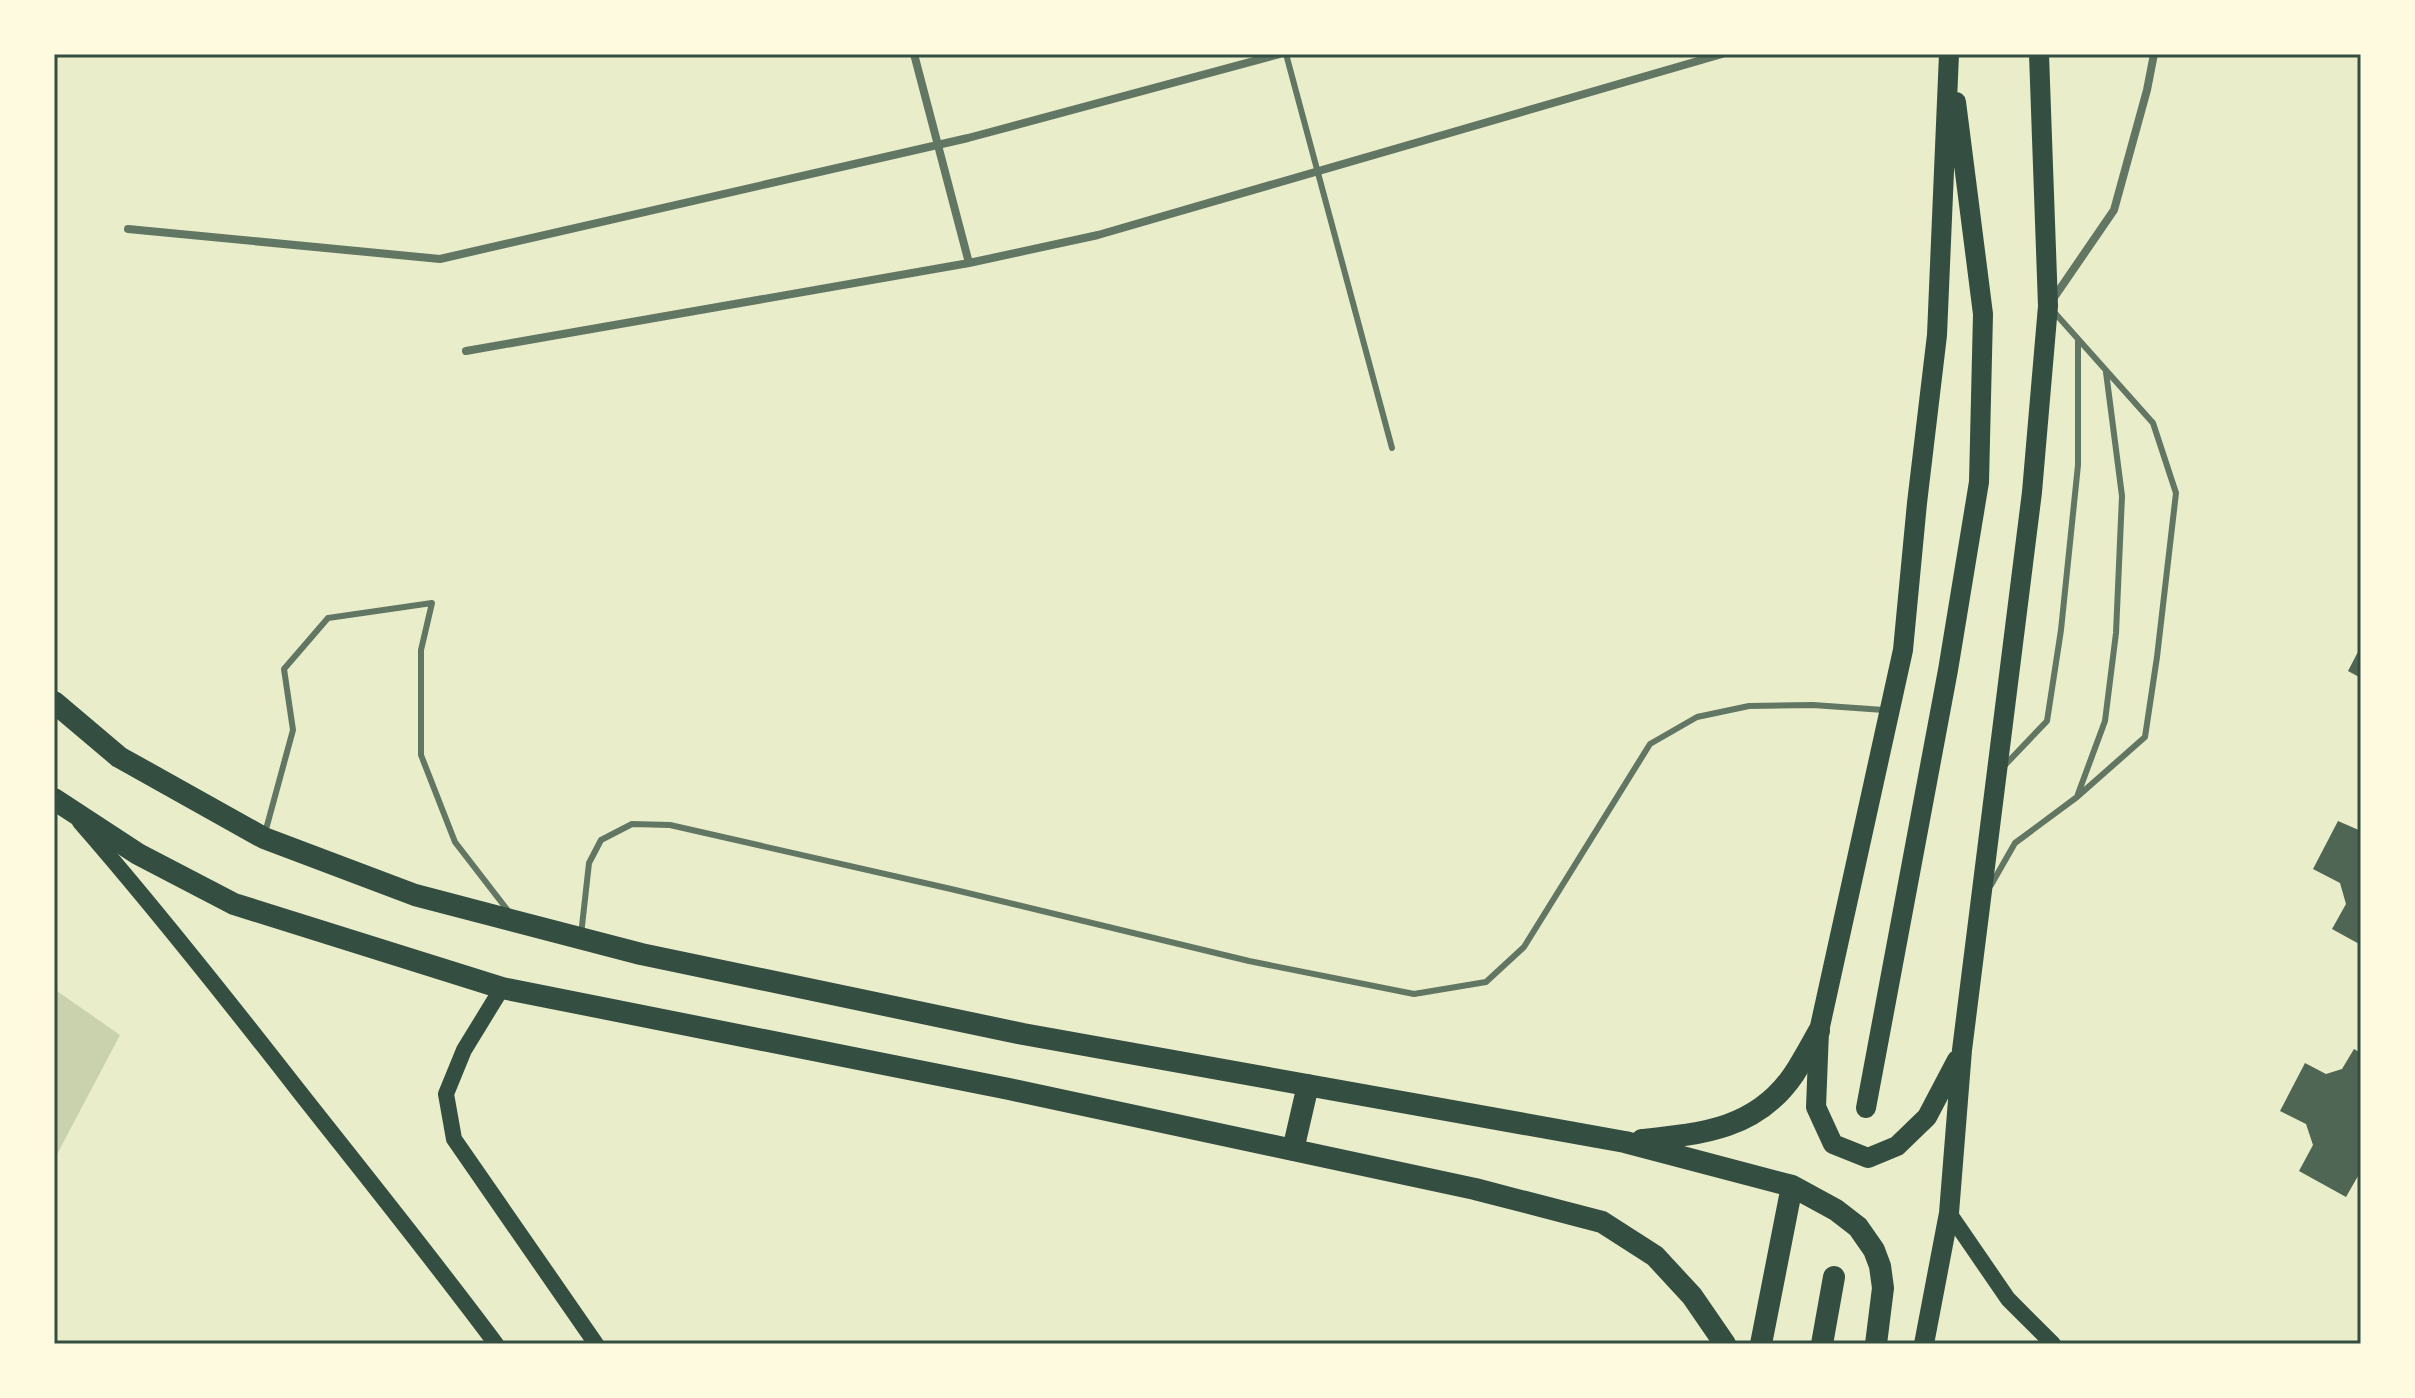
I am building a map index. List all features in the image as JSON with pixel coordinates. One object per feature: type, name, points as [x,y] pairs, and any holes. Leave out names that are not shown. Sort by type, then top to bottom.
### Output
[{"type":"highway","points":[[54,702],[119,757],[264,838],[415,895],[641,954],[1023,1034],[1625,1142],[1792,1186],[1836,1210],[1858,1227],[1874,1250],[1883,1288],[1876,1344]]},
{"type":"highway","points":[[62,805],[138,854],[234,904],[502,988],[1009,1089],[1475,1189],[1602,1222],[1655,1256],[1692,1296],[1725,1344]]},
{"type":"highway","points":[[1625,1142],[1708,1133],[1755,1113],[1793,1076],[1819,1031]]},
{"type":"highway","points":[[1293,1150],[1308,1085]]},
{"type":"highway","points":[[1761,1344],[1792,1186]]},
{"type":"highway","points":[[1822,1344],[1834,1277]]},
{"type":"main road","points":[[1950,54],[1937,335],[1903,650],[1819,1031],[1816,1107],[1833,1144],[1868,1158],[1897,1146],[1927,1117],[1962,1050]]},
{"type":"main road","points":[[1866,1108],[1948,670],[1979,482],[1983,314],[1950,54]]},
{"type":"main road","points":[[1924,1344],[1949,1213],[1962,1050],[2032,492],[2048,306],[2039,54]]},
{"type":"main road","points":[[62,805],[159,913],[496,1344]]},
{"type":"main road","points":[[502,988],[464,1050],[446,1094],[454,1139],[596,1344]]},
{"type":"main road","points":[[1949,1213],[2008,1299],[2053,1344]]},
{"type":"street","points":[[914,54],[969,263]]},
{"type":"street","points":[[128,229],[440,259],[937,145],[1283,54]]},
{"type":"street","points":[[466,351],[969,263],[1098,235],[1722,54]]},
{"type":"street","points":[[2048,306],[2114,210],[2154,54]]},
{"type":"lane","points":[[1283,54],[1318,171],[1392,448]]},
{"type":"lane","points":[[1981,902],[2015,843],[2077,797],[2145,737],[2176,493],[2153,423],[2048,306]]},
{"type":"lane","points":[[1997,774],[2047,721],[2061,630],[2078,465],[2078,339]]},
{"type":"lane","points":[[2077,797],[2105,721],[2116,633],[2122,496],[2106,370]]},
{"type":"lane","points":[[264,838],[293,730],[284,669],[328,618],[432,603],[421,650],[421,755],[455,842],[516,922]]},
{"type":"lane","points":[[581,938],[589,863],[601,840],[632,824],[670,825],[1249,961],[1414,994],[1429,992],[1486,982],[1524,947],[1650,744],[1697,717],[1749,706],[1813,705],[1890,710]]},
{"type":"green space","points":[[54,989],[120,1035],[54,1160]]},
{"type":"building","points":[[2361,646],[2361,678],[2348,671]]},
{"type":"building","points":[[2338,821],[2361,831],[2361,945],[2332,929],[2346,904],[2340,883],[2313,869]]},
{"type":"building","points":[[2354,1049],[2361,1053],[2361,1175],[2346,1197],[2299,1171],[2313,1145],[2306,1124],[2280,1111],[2305,1063],[2326,1074],[2342,1069]]}]
